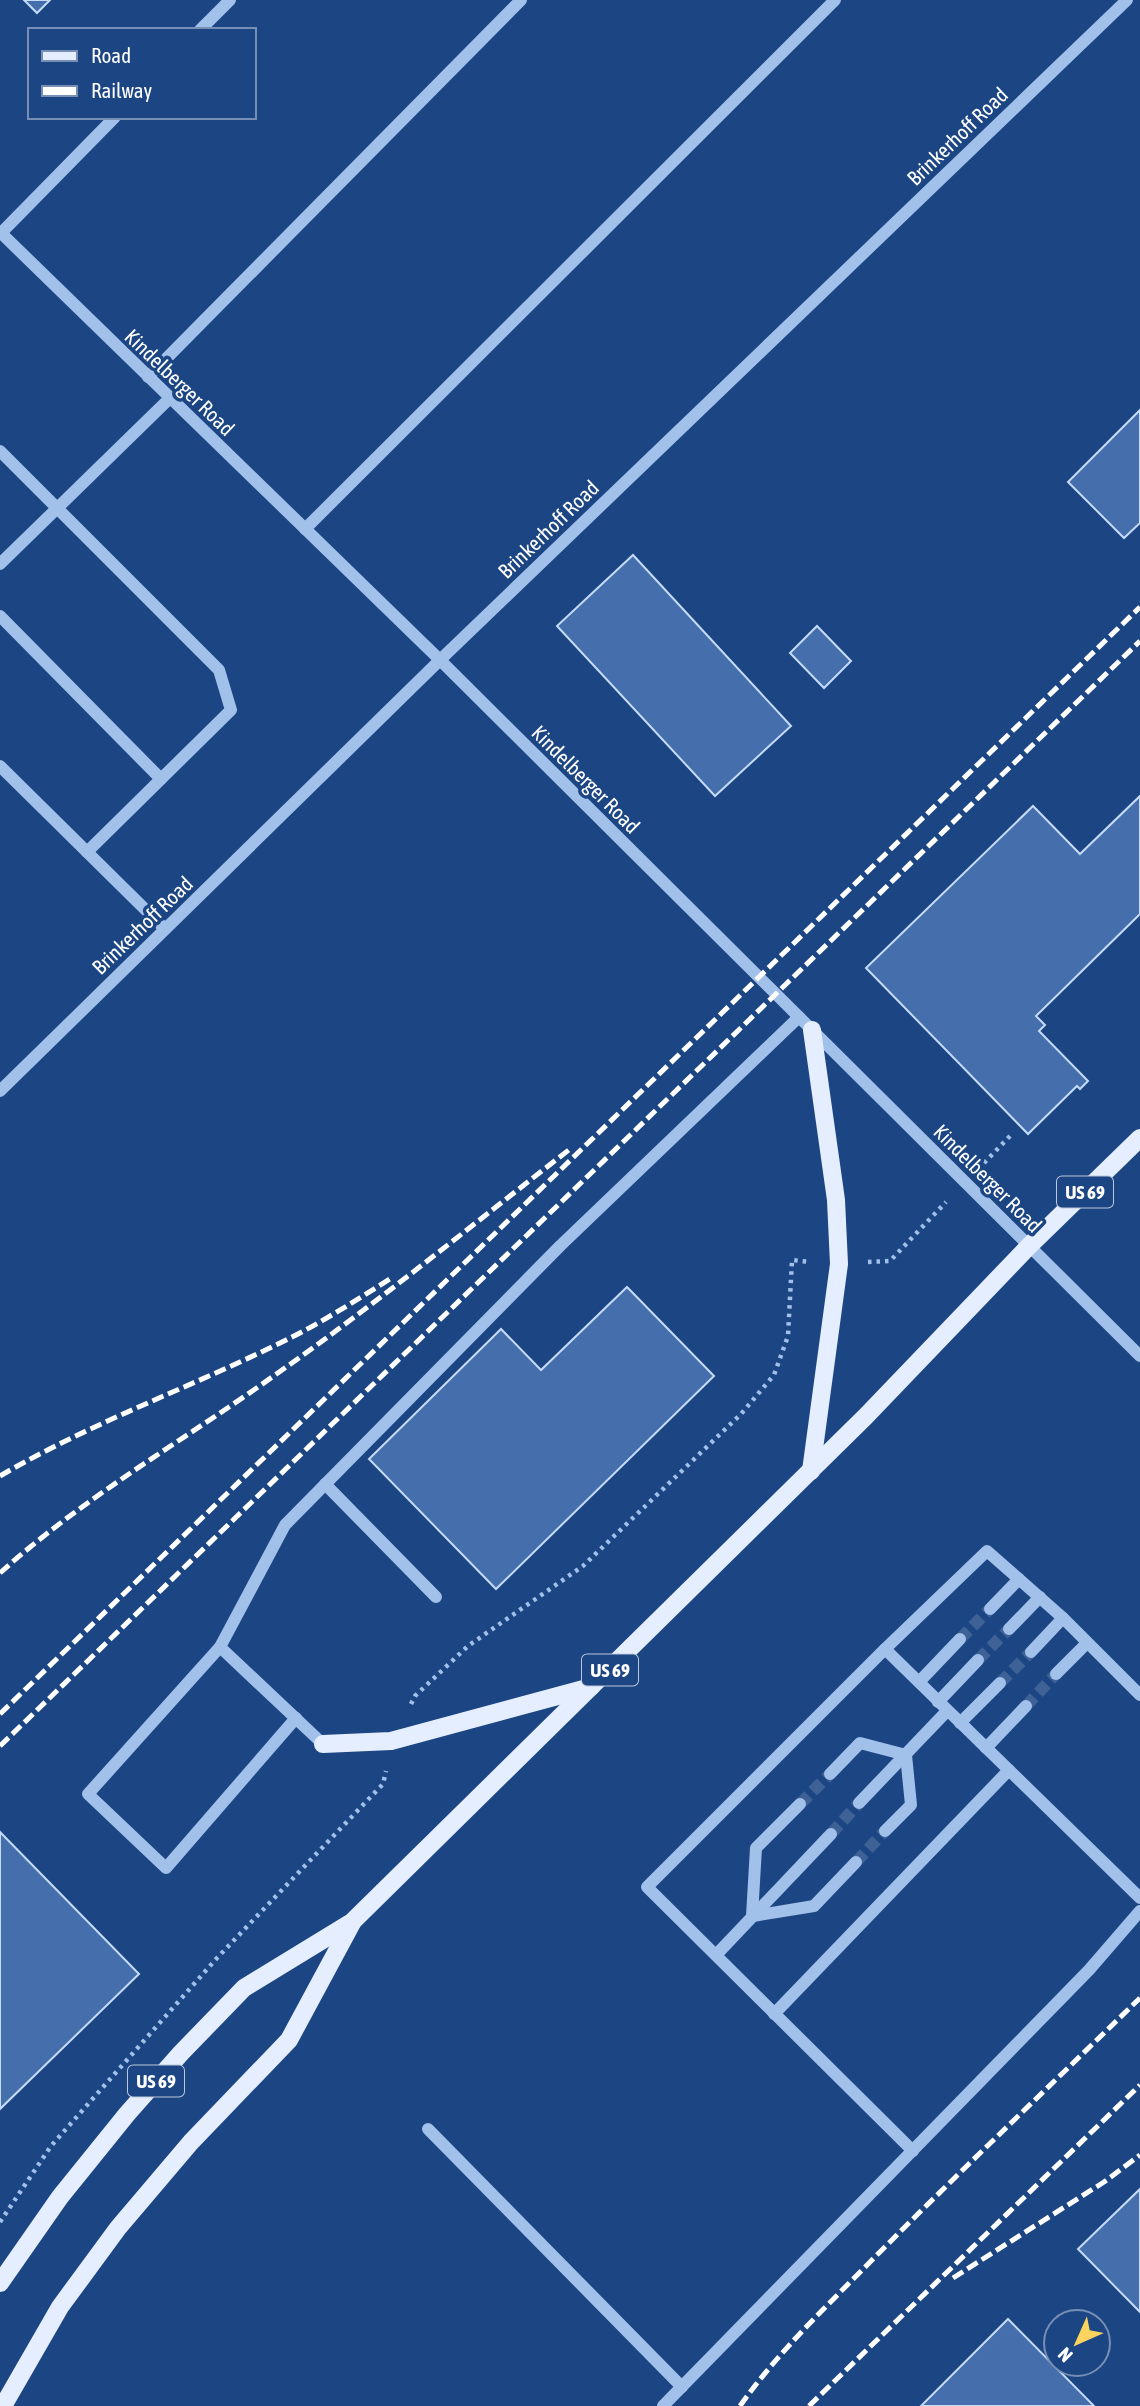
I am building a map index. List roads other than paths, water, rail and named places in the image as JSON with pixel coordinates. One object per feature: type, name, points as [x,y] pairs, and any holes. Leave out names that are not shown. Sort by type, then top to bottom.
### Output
[{"type":"main road","points":[[811,1471],[839,1264],[835,1200],[812,1030]]},
{"type":"main road","name":"US 69","points":[[0,2283],[60,2197],[127,2114],[244,1988],[352,1922],[811,1471],[1029,1247],[1140,1138]]},
{"type":"main road","points":[[323,1744],[391,1741],[594,1686]]},
{"type":"main road","name":"US 69","points":[[3,2406],[60,2307],[118,2228],[191,2142],[289,2040],[352,1922]]},
{"type":"street","points":[[203,28],[230,0]]},
{"type":"street","points":[[148,377],[521,0]]},
{"type":"street","points":[[305,529],[835,0]]},
{"type":"street","name":"Brinkerhoff Road","points":[[0,1091],[440,660],[1126,0]]},
{"type":"street","points":[[0,233],[113,119]]},
{"type":"street","name":"Kindelberger Road","points":[[0,233],[440,660],[1140,1356]]},
{"type":"street","points":[[0,564],[169,399]]},
{"type":"street","points":[[0,451],[219,670],[231,710],[86,852]]},
{"type":"street","points":[[0,615],[161,779]]},
{"type":"street","points":[[0,766],[165,929]]},
{"type":"street","points":[[296,1718],[166,1868],[88,1794],[220,1647],[285,1525],[560,1246],[799,1017]]},
{"type":"street","points":[[326,1484],[436,1597]]},
{"type":"street","points":[[913,2151],[647,1887],[987,1551],[1063,1618],[1140,1695]]},
{"type":"street","points":[[990,1609],[1019,1579]]},
{"type":"street","points":[[1009,1629],[1040,1598]]},
{"type":"street","points":[[1031,1652],[1063,1618]]},
{"type":"street","points":[[919,1682],[960,1639]]},
{"type":"street","points":[[1056,1674],[1087,1643]]},
{"type":"street","points":[[220,1647],[323,1744]]},
{"type":"street","points":[[885,1649],[1140,1898]]},
{"type":"street","points":[[859,1803],[906,1755],[978,1660]]},
{"type":"street","points":[[960,1723],[1000,1683]]},
{"type":"street","points":[[986,1748],[1026,1706]]},
{"type":"street","points":[[830,1774],[860,1743],[906,1755]]},
{"type":"street","points":[[885,1831],[911,1805],[906,1755]]},
{"type":"street","points":[[774,2014],[1009,1770]]},
{"type":"street","points":[[752,1916],[756,1848],[800,1804]]},
{"type":"street","points":[[716,1955],[831,1834]]},
{"type":"street","points":[[752,1916],[814,1906],[856,1862]]},
{"type":"street","points":[[663,2406],[1089,1970],[1140,1911]]},
{"type":"street","points":[[428,2129],[682,2388]]},
{"type":"tunnel","points":[[960,1639],[990,1609]]},
{"type":"tunnel","points":[[978,1660],[1009,1629]]},
{"type":"tunnel","points":[[1000,1683],[1031,1652]]},
{"type":"tunnel","points":[[1026,1706],[1056,1674]]},
{"type":"tunnel","points":[[800,1804],[830,1774]]},
{"type":"tunnel","points":[[831,1834],[859,1803]]},
{"type":"tunnel","points":[[856,1862],[885,1831]]},
{"type":"railway","points":[[0,1714],[1140,607]]},
{"type":"railway","points":[[0,1746],[1140,641]]},
{"type":"railway","points":[[0,1573],[65,1519],[313,1348],[570,1149]]},
{"type":"railway","points":[[0,1476],[68,1440],[293,1337],[393,1277]]},
{"type":"railway","points":[[740,2406],[786,2348],[820,2313],[1140,1998]]},
{"type":"railway","points":[[809,2406],[1140,2085]]},
{"type":"railway","points":[[953,2278],[1104,2182],[1140,2155]]}]
